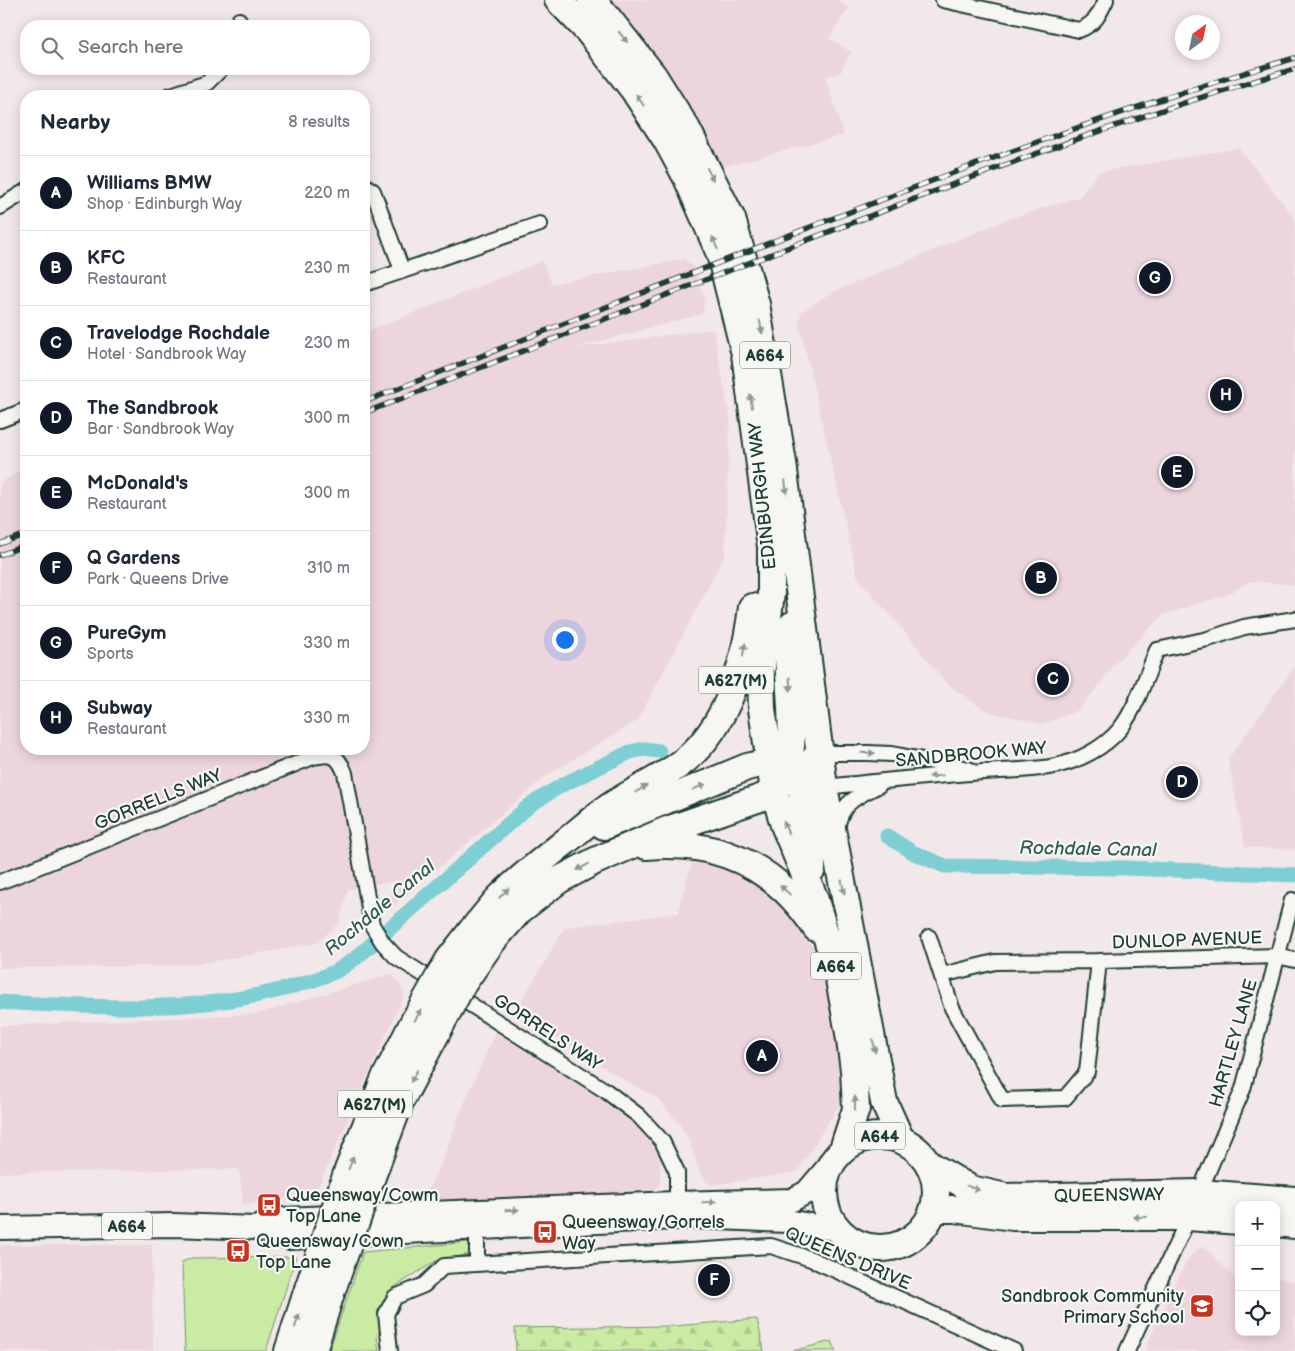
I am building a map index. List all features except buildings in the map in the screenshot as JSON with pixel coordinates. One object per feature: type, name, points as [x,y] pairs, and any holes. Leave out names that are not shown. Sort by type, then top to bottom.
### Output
[{"type":"highway","name":"EDINBURGH WAY","points":[[558,0],[588,31],[633,89],[667,141],[687,178],[720,254],[745,354],[771,547],[771,592],[761,676],[762,709],[779,759],[774,790],[784,825],[814,897],[838,974],[854,1070],[856,1108],[837,1157]]},
{"type":"highway","name":"EDINBURGH WAY","points":[[591,0],[653,75],[688,129],[732,219],[756,304],[784,463],[819,753],[813,788],[836,848],[884,1102],[901,1140]]},
{"type":"highway","name":"A627(M)","points":[[482,937],[499,898],[517,881],[599,814],[678,766],[696,750],[711,732],[733,690],[751,618],[763,484]]},
{"type":"highway","points":[[796,566],[789,669],[792,722],[779,759],[819,753]]},
{"type":"highway","name":"A627(M)","points":[[558,847],[606,825],[747,767],[779,759]]},
{"type":"highway","points":[[774,790],[813,788]]},
{"type":"highway","name":"A664","points":[[813,788],[801,800],[810,844],[814,897]]},
{"type":"highway","name":"A627(M)","points":[[313,1351],[319,1292],[348,1170],[384,1080],[448,961],[559,880],[595,861],[667,830],[737,807],[774,790]]},
{"type":"highway","name":"A627(M)","points":[[627,848],[660,844],[692,845],[721,852],[742,860],[774,879],[804,908],[816,928],[838,974]]},
{"type":"highway","name":"A644","points":[[837,1157],[857,1140],[876,1135],[901,1140],[918,1150],[930,1165]]},
{"type":"highway","points":[[837,1157],[826,1175],[824,1195],[828,1214],[839,1230],[853,1241],[872,1247],[891,1247],[910,1239],[924,1226],[934,1209],[936,1184],[930,1165]]},
{"type":"highway","name":"QUEENSWAY","points":[[930,1165],[970,1189],[1006,1197],[1199,1193],[1295,1200]]},
{"type":"highway","name":"QUEENSWAY","points":[[934,1209],[955,1209],[1013,1217],[1189,1217],[1235,1221]]},
{"type":"highway","points":[[1280,1223],[1295,1225]]},
{"type":"highway","name":"A627(M)","points":[[288,1351],[319,1292]]},
{"type":"main road","name":"A664","points":[[0,1228],[174,1225],[254,1228],[290,1238],[477,1220],[677,1211],[792,1200],[807,1192],[837,1157]]},
{"type":"main road","name":"A664","points":[[677,1211],[694,1218],[787,1221],[839,1230]]},
{"type":"street","points":[[943,0],[989,5],[1079,30],[1088,27],[1096,20],[1106,0]]},
{"type":"street","points":[[195,90],[207,83],[215,75]]},
{"type":"street","points":[[370,189],[373,191],[402,270]]},
{"type":"street","points":[[0,207],[20,195]]},
{"type":"street","points":[[370,282],[540,224]]},
{"type":"street","points":[[0,420],[20,412]]},
{"type":"street","name":"SANDBROOK WAY","points":[[813,788],[1055,766],[1080,758],[1100,746],[1120,729],[1133,706],[1157,650],[1208,639],[1244,627],[1295,619]]},
{"type":"street","points":[[819,753],[892,754],[985,772]]},
{"type":"street","name":"GORRELLS WAY","points":[[0,882],[306,755]]},
{"type":"street","name":"GORRELLS WAY","points":[[332,755],[342,765],[356,827],[368,896]]},
{"type":"street","name":"SANDBROOK WAY","points":[[836,848],[838,822],[845,806],[851,800],[886,781]]},
{"type":"street","name":"GORRELS WAY","points":[[368,896],[372,925],[383,943],[396,957],[598,1086],[639,1116],[662,1141],[675,1166],[677,1172],[677,1211]]},
{"type":"street","name":"HARTLEY LANE","points":[[1199,1193],[1243,1089],[1292,900]]},
{"type":"street","name":"DUNLOP AVENUE","points":[[929,937],[952,1008],[1002,1100],[1065,1098],[1087,1072],[1099,961]]},
{"type":"street","name":"DUNLOP AVENUE","points":[[942,975],[995,962],[1278,956],[1295,960]]},
{"type":"street","points":[[1126,1351],[1189,1217]]},
{"type":"street","points":[[477,1220],[477,1264]]},
{"type":"street","name":"QUEENS DRIVE","points":[[390,1351],[386,1314],[395,1297],[424,1285],[444,1266],[771,1246],[811,1259],[1014,1351]]},
{"type":"shaded area","points":[[604,0],[838,0],[849,8],[829,38],[851,52],[840,73],[825,77],[844,135],[722,167],[664,67]]},
{"type":"shaded area","points":[[1239,148],[1295,219],[1295,585],[1249,581],[1229,594],[1163,615],[1114,664],[1077,711],[1043,724],[986,711],[947,684],[858,578],[799,323],[801,312],[831,293],[1008,219],[1079,197],[1099,172]]},
{"type":"shaded area","points":[[684,259],[695,268],[705,300],[702,314],[575,348],[713,329],[730,418],[725,555],[638,720],[546,776],[389,910],[394,881],[348,889],[339,923],[317,943],[204,963],[157,966],[0,968],[0,483],[20,471],[20,755],[370,755],[370,331],[542,261],[552,284]]},
{"type":"shaded area","points":[[1295,666],[1295,850],[1245,847],[1228,759]]},
{"type":"shaded area","points":[[693,859],[767,885],[816,952],[842,1041],[841,1102],[797,1172],[712,1185],[701,1175],[689,1139],[679,1123],[656,1097],[636,1087],[515,1012],[565,927],[679,913],[680,902]]},
{"type":"shaded area","points":[[392,974],[405,993],[314,1196],[243,1204],[239,1169],[0,1173],[0,1026],[256,1014]]},
{"type":"shaded area","points":[[495,1033],[588,1087],[627,1115],[650,1139],[660,1159],[660,1183],[651,1195],[518,1198],[421,1203],[441,1164],[461,1111]]},
{"type":"shaded area","points":[[0,1245],[152,1245],[153,1351],[0,1351]]},
{"type":"shaded area","name":"Sandbrook Community Primary School","points":[[1203,1246],[1235,1278],[1235,1336],[1280,1336],[1280,1278],[1295,1282],[1295,1351],[1146,1351],[1153,1330],[1185,1264],[1194,1252]]},
{"type":"green space","points":[[469,1242],[470,1254],[434,1262],[393,1288],[377,1338],[379,1351],[329,1351],[363,1252]]},
{"type":"green space","points":[[296,1257],[266,1351],[185,1351],[182,1262],[192,1258]]},
{"type":"green space","points":[[757,1319],[764,1351],[516,1351],[515,1328],[675,1326]]},
{"type":"green space","points":[[832,1341],[836,1351],[792,1351]]},
{"type":"waterway","name":"Rochdale Canal","points":[[0,1002],[106,1007],[176,1006],[245,998],[280,990],[321,977],[340,969],[356,958],[530,805],[562,785],[630,752],[644,749],[659,751]]},
{"type":"waterway","name":"Rochdale Canal","points":[[887,836],[914,853],[945,866],[1126,868],[1295,875]]},
{"type":"railway","points":[[370,400],[782,238],[973,166],[1165,98],[1295,58]]},
{"type":"railway","points":[[370,411],[976,176],[1102,130],[1295,69]]},
{"type":"railway","points":[[0,544],[20,536]]},
{"type":"railway","points":[[0,555],[20,547]]},
{"type":"place","name":"PureGym","points":[[1155,278]]},
{"type":"place","name":"Subway","points":[[1226,395]]},
{"type":"place","name":"McDonald's","points":[[1177,472]]},
{"type":"place","name":"KFC","points":[[1041,578]]},
{"type":"place","name":"Travelodge Rochdale","points":[[1053,679]]},
{"type":"place","name":"The Sandbrook","points":[[1182,782]]},
{"type":"place","name":"Williams BMW","points":[[762,1056]]},
{"type":"place","name":"Queensway/Cowm Top Lane","points":[[269,1205]]},
{"type":"place","name":"Queensway/Gorrels Way","points":[[545,1232]]},
{"type":"place","name":"Queensway/Cown Top Lane","points":[[238,1251]]},
{"type":"place","name":"Q Gardens","points":[[714,1280]]},
{"type":"place","name":"Sandbrook Community Primary School","points":[[1202,1306]]}]
